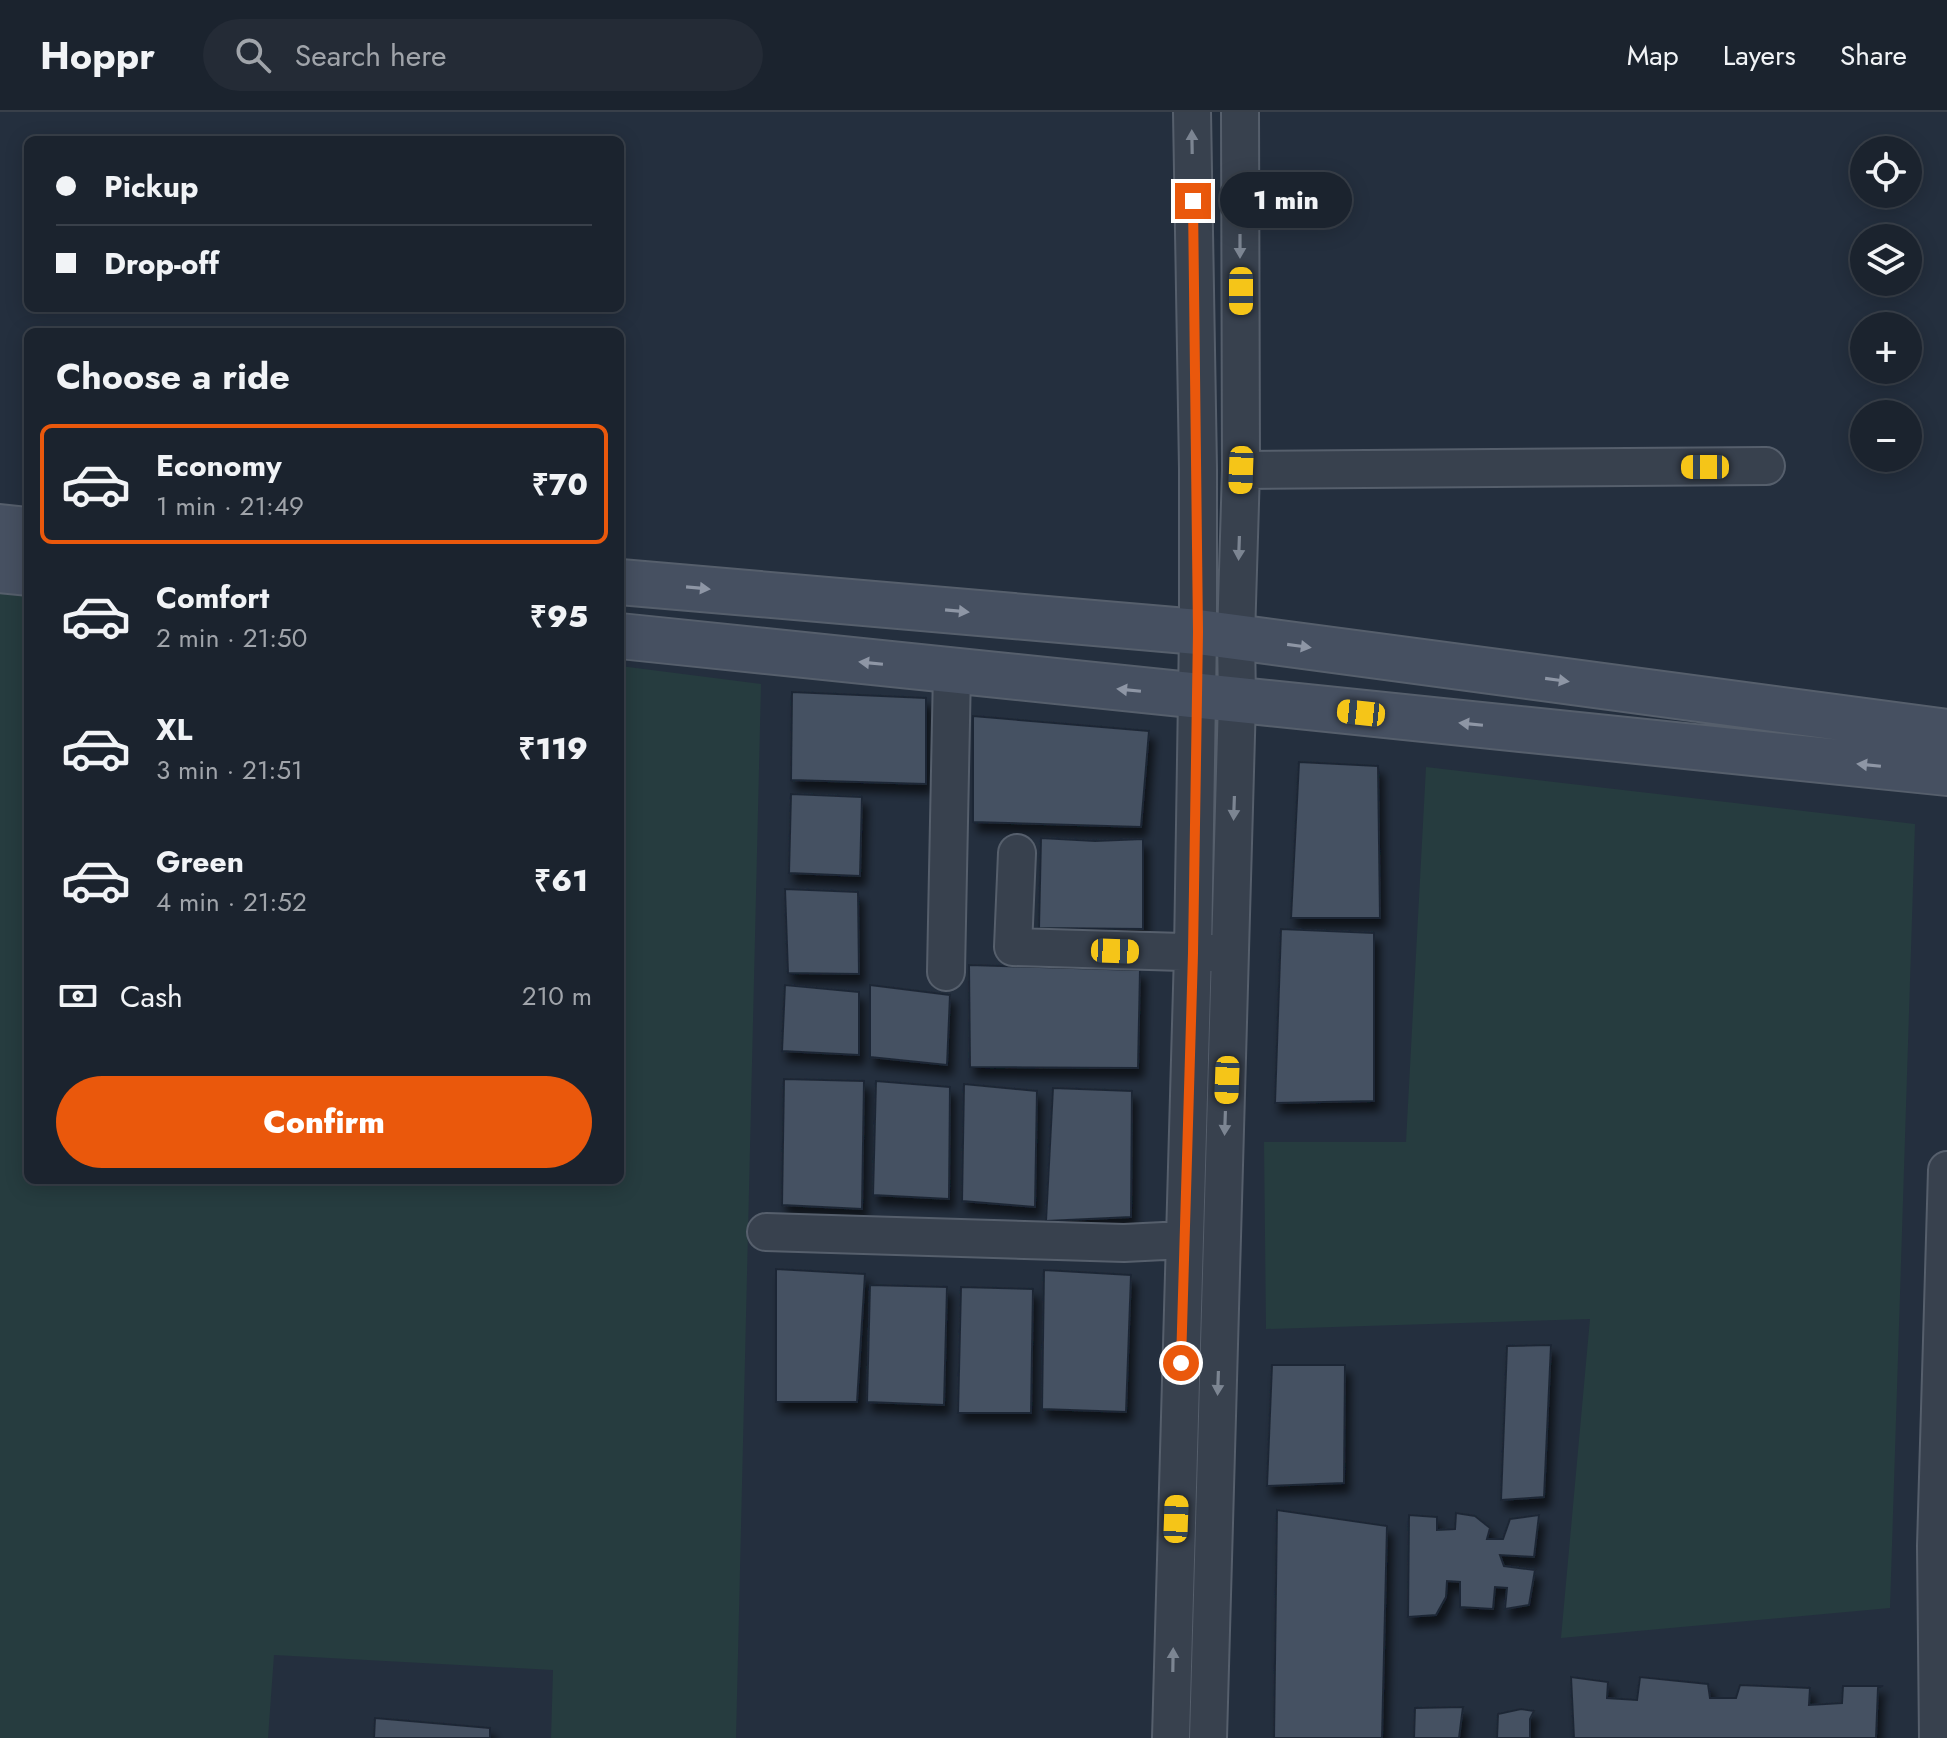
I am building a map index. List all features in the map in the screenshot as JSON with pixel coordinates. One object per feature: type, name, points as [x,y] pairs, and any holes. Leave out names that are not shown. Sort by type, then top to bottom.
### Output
[{"type":"street","points":[[1192,112],[1198,469],[1217,635]]},
{"type":"street","points":[[1208,1738],[1230,954],[1216,698],[1217,635],[1241,470],[1240,112]]},
{"type":"street","points":[[1241,470],[1766,466]]},
{"type":"street","points":[[0,527],[24,530]]},
{"type":"street","points":[[0,570],[24,573]]},
{"type":"street","points":[[624,582],[1217,635],[1947,732]]},
{"type":"street","points":[[624,636],[1947,773]]},
{"type":"street","points":[[946,972],[952,671]]},
{"type":"street","points":[[1171,1738],[1193,953],[1216,698]]},
{"type":"street","points":[[1017,853],[1013,947],[1230,954]]},
{"type":"street","points":[[1938,1738],[1936,1546],[1947,1170]]},
{"type":"street","points":[[766,1232],[1124,1243],[1184,1240]]},
{"type":"street","points":[[1182,1300],[1221,1301]]},
{"type":"green space","points":[[0,588],[24,591],[24,1184],[624,1184],[624,667],[761,684],[736,1738],[551,1738],[553,1670],[274,1655],[268,1738],[0,1738]]},
{"type":"green space","points":[[1426,767],[1915,824],[1890,1608],[1561,1638],[1590,1319],[1266,1329],[1264,1142],[1406,1142]]},
{"type":"building","points":[[792,692],[926,698],[926,784],[791,780]]},
{"type":"building","points":[[973,716],[1149,731],[1141,827],[973,822]]},
{"type":"building","points":[[1299,762],[1378,766],[1380,918],[1291,918]]},
{"type":"building","points":[[791,794],[862,797],[860,876],[789,873]]},
{"type":"building","points":[[1041,838],[1095,841],[1143,839],[1143,929],[1039,928]]},
{"type":"building","points":[[785,889],[858,892],[859,974],[788,973]]},
{"type":"building","points":[[1281,929],[1374,933],[1374,1101],[1275,1103]]},
{"type":"building","points":[[969,965],[1140,970],[1138,1068],[970,1067]]},
{"type":"building","points":[[785,985],[859,992],[859,1055],[782,1051]]},
{"type":"building","points":[[870,985],[950,995],[947,1065],[870,1057]]},
{"type":"building","points":[[784,1079],[864,1081],[862,1209],[782,1205]]},
{"type":"building","points":[[876,1081],[950,1087],[949,1199],[873,1195]]},
{"type":"building","points":[[964,1084],[1037,1091],[1035,1207],[962,1201]]},
{"type":"building","points":[[1053,1088],[1132,1091],[1131,1217],[1046,1221]]},
{"type":"building","points":[[776,1269],[865,1274],[857,1402],[776,1402]]},
{"type":"building","points":[[1044,1270],[1131,1275],[1126,1412],[1042,1409]]},
{"type":"building","points":[[870,1285],[947,1287],[944,1405],[867,1402]]},
{"type":"building","points":[[961,1287],[1033,1289],[1031,1413],[958,1413]]},
{"type":"building","points":[[1551,1345],[1544,1497],[1501,1500],[1507,1346]]},
{"type":"building","points":[[1272,1365],[1345,1365],[1344,1483],[1267,1486]]},
{"type":"building","points":[[1277,1510],[1387,1526],[1382,1738],[1274,1738]]},
{"type":"building","points":[[1456,1513],[1475,1516],[1490,1528],[1487,1539],[1503,1539],[1510,1519],[1539,1515],[1534,1557],[1500,1555],[1504,1566],[1535,1570],[1529,1605],[1505,1609],[1507,1588],[1495,1587],[1493,1609],[1460,1607],[1460,1582],[1447,1581],[1446,1597],[1436,1615],[1408,1617],[1409,1515],[1437,1517],[1437,1530],[1455,1529]]},
{"type":"building","points":[[1571,1677],[1608,1682],[1607,1698],[1637,1700],[1640,1677],[1708,1684],[1710,1698],[1736,1698],[1740,1685],[1810,1688],[1809,1705],[1842,1703],[1843,1686],[1883,1686],[1878,1688],[1876,1738],[1574,1738]]},
{"type":"building","points":[[1463,1707],[1459,1738],[1414,1738],[1415,1708]]},
{"type":"building","points":[[1521,1709],[1534,1711],[1530,1719],[1530,1738],[1497,1738],[1498,1714]]},
{"type":"building","points":[[375,1718],[490,1728],[490,1738],[374,1738]]},
{"type":"route","points":[[1181,1363],[1193,953],[1198,632],[1193,201]]}]
